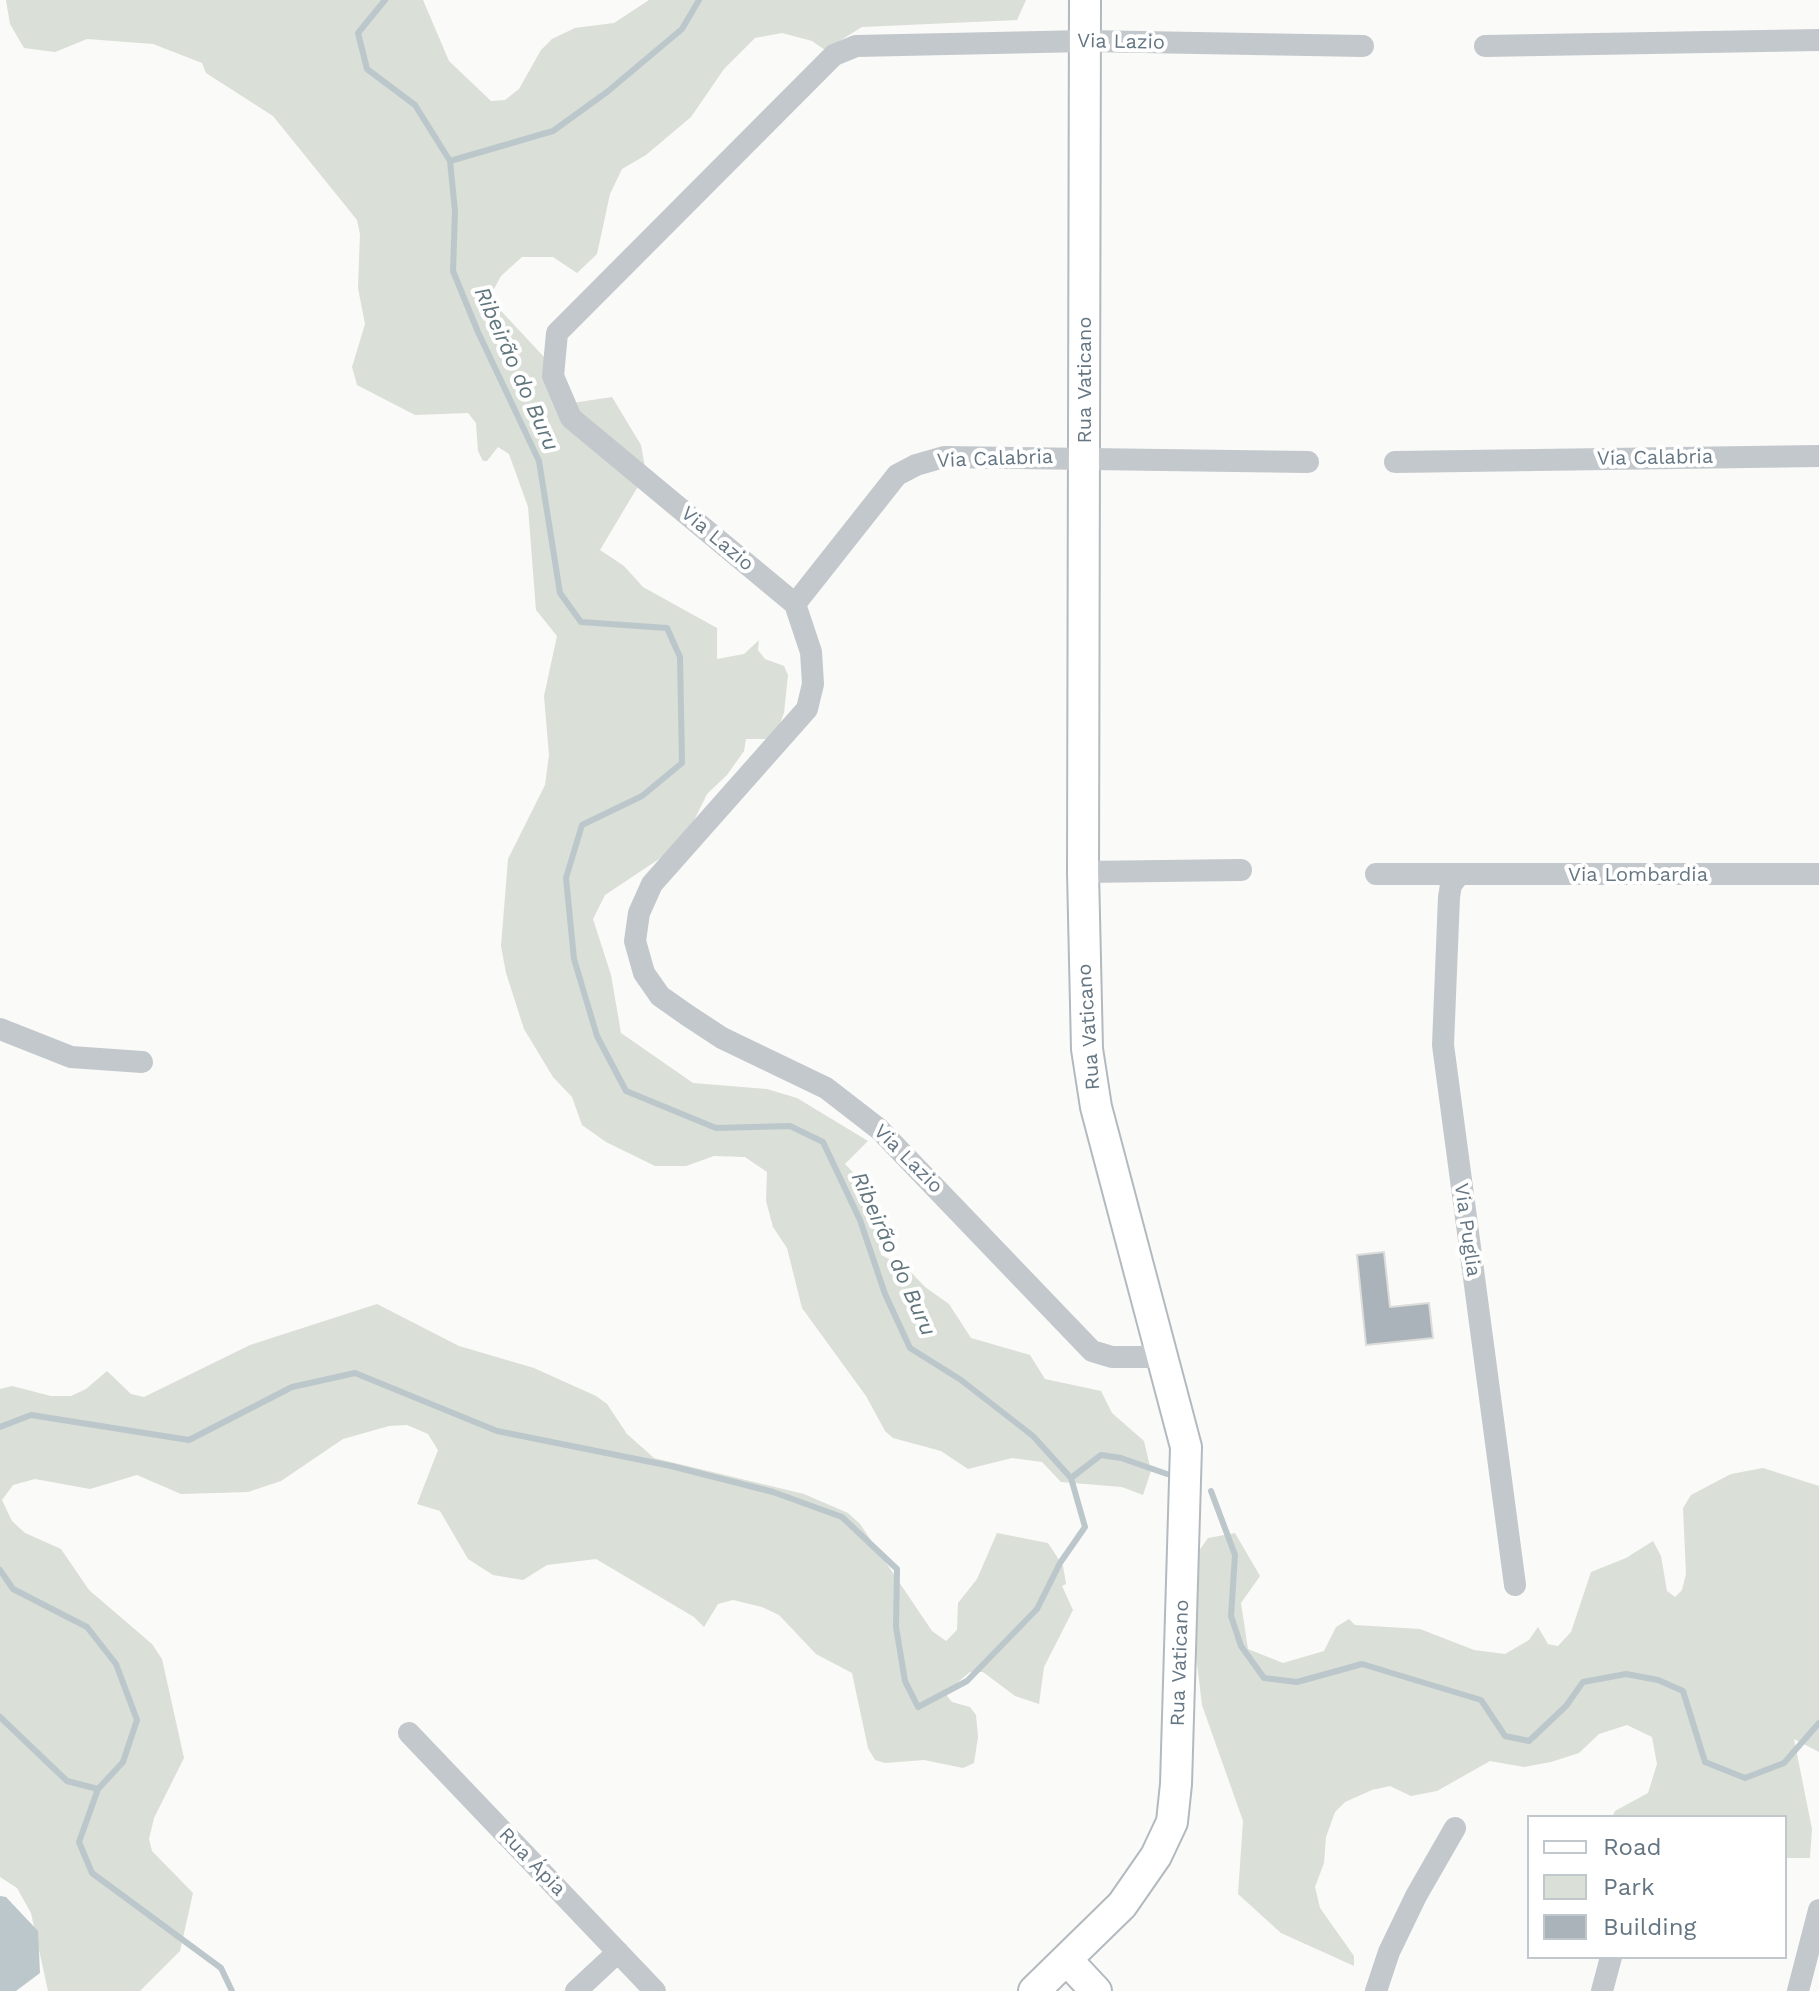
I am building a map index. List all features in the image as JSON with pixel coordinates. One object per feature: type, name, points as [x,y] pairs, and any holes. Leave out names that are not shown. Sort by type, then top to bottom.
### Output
[{"type":"street","name":"Rua Vaticano","points":[[1034,1991],[1122,1905],[1156,1856],[1172,1822],[1176,1784],[1186,1447],[1096,1107],[1087,1049],[1083,872],[1085,0]]},
{"type":"street","points":[[1485,46],[1819,40]]},
{"type":"street","name":"Via Lazio","points":[[1163,1357],[1112,1357],[1092,1351],[879,1129],[826,1088],[722,1038],[687,1015],[660,996],[644,973],[635,941],[639,913],[652,884],[807,709],[813,684],[811,652],[795,604],[571,418],[553,376],[557,333],[834,55],[856,46],[1086,41],[1363,46]]},
{"type":"street","name":"Via Calabria","points":[[795,604],[897,475],[916,465],[944,457],[1084,456],[1308,462]]},
{"type":"street","name":"Via Calabria","points":[[1395,462],[1819,456]]},
{"type":"street","points":[[1083,872],[1241,870]]},
{"type":"street","name":"Via Lombardia","points":[[1376,874],[1819,874]]},
{"type":"street","name":"Via Puglia","points":[[1458,876],[1451,885],[1449,897],[1443,1045],[1515,1585]]},
{"type":"street","points":[[0,1029],[71,1057],[142,1062]]},
{"type":"street","name":"Rua Ápia","points":[[409,1733],[655,1991]]},
{"type":"street","points":[[1376,1991],[1389,1952],[1416,1896],[1455,1828]]},
{"type":"street","points":[[1798,1991],[1819,1910]]},
{"type":"street","points":[[576,1991],[618,1952]]},
{"type":"street","points":[[1602,1991],[1610,1959]]},
{"type":"street","points":[[1067,1960],[1096,1991]]},
{"type":"green space","points":[[6,0],[423,0],[449,61],[491,101],[505,100],[519,89],[541,50],[552,39],[575,28],[614,23],[649,0],[1026,0],[1017,20],[862,27],[825,50],[812,41],[782,33],[755,38],[724,69],[691,117],[646,155],[622,169],[610,194],[597,254],[577,273],[553,257],[522,257],[501,276],[489,298],[545,358],[572,403],[612,397],[641,445],[646,473],[600,550],[624,566],[643,587],[717,628],[717,659],[744,654],[759,640],[758,650],[765,659],[784,666],[788,675],[784,713],[774,739],[746,739],[744,751],[727,775],[707,794],[683,843],[605,895],[593,919],[611,975],[621,1033],[693,1083],[767,1089],[797,1098],[868,1141],[845,1164],[876,1197],[881,1255],[906,1267],[925,1287],[949,1304],[971,1338],[1030,1355],[1045,1379],[1101,1391],[1112,1413],[1144,1441],[1151,1471],[1143,1495],[1122,1487],[1061,1482],[1042,1462],[1012,1458],[968,1469],[941,1451],[893,1438],[885,1431],[866,1396],[802,1308],[787,1248],[773,1227],[766,1201],[767,1172],[745,1157],[714,1156],[686,1166],[655,1166],[606,1142],[582,1125],[572,1097],[553,1077],[524,1029],[501,946],[508,859],[545,785],[549,755],[544,696],[557,636],[536,610],[528,507],[509,454],[498,447],[487,461],[483,461],[478,451],[476,423],[468,413],[415,415],[357,385],[352,367],[365,324],[358,288],[360,234],[357,220],[273,116],[206,73],[202,63],[153,44],[87,39],[55,52],[24,48],[10,24]]},
{"type":"green space","points":[[377,1304],[459,1346],[534,1368],[596,1396],[607,1404],[627,1434],[654,1458],[804,1494],[848,1513],[860,1524],[932,1631],[946,1641],[957,1630],[958,1603],[977,1579],[997,1533],[1048,1543],[1063,1566],[1066,1584],[1062,1586],[1073,1610],[1044,1667],[1039,1704],[1015,1696],[983,1672],[970,1672],[952,1687],[947,1696],[952,1702],[970,1707],[976,1715],[978,1737],[974,1763],[963,1768],[924,1760],[885,1763],[875,1760],[868,1748],[852,1673],[816,1654],[779,1615],[733,1600],[718,1604],[704,1627],[694,1617],[596,1559],[547,1565],[523,1580],[493,1575],[468,1559],[440,1511],[417,1504],[438,1450],[428,1434],[407,1425],[389,1426],[343,1439],[281,1481],[248,1492],[181,1494],[137,1475],[90,1489],[35,1479],[13,1485],[2,1500],[12,1521],[25,1533],[61,1549],[89,1590],[152,1644],[162,1659],[184,1758],[154,1818],[149,1839],[152,1851],[193,1893],[180,1951],[140,1991],[48,1991],[31,1913],[17,1888],[0,1877],[0,1389],[12,1386],[51,1396],[71,1396],[86,1389],[107,1371],[131,1394],[144,1397],[250,1345]]},
{"type":"green space","points":[[1763,1468],[1819,1486],[1819,1752],[1794,1739],[1812,1829],[1810,1858],[1787,1858],[1787,1815],[1613,1815],[1648,1793],[1657,1764],[1652,1737],[1627,1725],[1599,1734],[1579,1753],[1551,1762],[1524,1767],[1490,1761],[1437,1791],[1411,1796],[1390,1786],[1345,1802],[1335,1812],[1326,1837],[1324,1863],[1315,1887],[1320,1908],[1354,1956],[1354,1966],[1281,1933],[1238,1894],[1243,1821],[1202,1705],[1192,1622],[1191,1562],[1208,1538],[1235,1533],[1260,1576],[1241,1603],[1248,1649],[1283,1663],[1324,1651],[1336,1627],[1349,1619],[1355,1625],[1420,1629],[1474,1650],[1505,1654],[1529,1640],[1538,1627],[1548,1644],[1558,1646],[1571,1632],[1591,1572],[1626,1558],[1653,1541],[1661,1556],[1667,1591],[1675,1597],[1682,1590],[1686,1574],[1683,1508],[1691,1495],[1731,1474]]},
{"type":"shaded area","points":[[0,1896],[6,1897],[38,1931],[40,1973],[16,1991],[0,1991]]},
{"type":"building","points":[[1384,1252],[1390,1307],[1429,1303],[1433,1338],[1366,1345],[1357,1255]]},
{"type":"waterway","name":"Ribeirão do Buru","points":[[0,1427],[31,1415],[189,1440],[292,1387],[355,1373],[497,1431],[671,1466],[773,1492],[842,1517],[897,1569],[896,1627],[905,1681],[918,1707],[967,1681],[1037,1609],[1060,1563],[1085,1527],[1071,1478],[1033,1436],[961,1380],[910,1348],[885,1294],[860,1220],[823,1142],[790,1126],[716,1128],[626,1091],[597,1036],[574,959],[566,878],[582,825],[642,796],[682,763],[680,657],[667,628],[581,622],[560,593],[539,461],[453,271],[455,211],[450,161],[415,105],[367,69],[358,33],[385,0]]},
{"type":"waterway","points":[[450,161],[553,131],[607,92],[682,29],[699,0]]},
{"type":"waterway","points":[[1071,1478],[1101,1455],[1121,1458],[1167,1474]]},
{"type":"waterway","points":[[1211,1491],[1235,1555],[1231,1616],[1241,1646],[1264,1678],[1297,1682],[1362,1664],[1481,1700],[1505,1736],[1529,1741],[1566,1706],[1583,1682],[1626,1674],[1658,1680],[1683,1691],[1705,1762],[1745,1778],[1784,1763],[1819,1723]]},
{"type":"waterway","name":"Ribeirão do Buru","points":[[0,1570],[13,1589],[87,1627],[116,1664],[137,1720],[123,1762],[98,1789],[67,1781],[0,1717]]},
{"type":"waterway","points":[[98,1789],[79,1842],[92,1873],[221,1968],[232,1991]]}]
